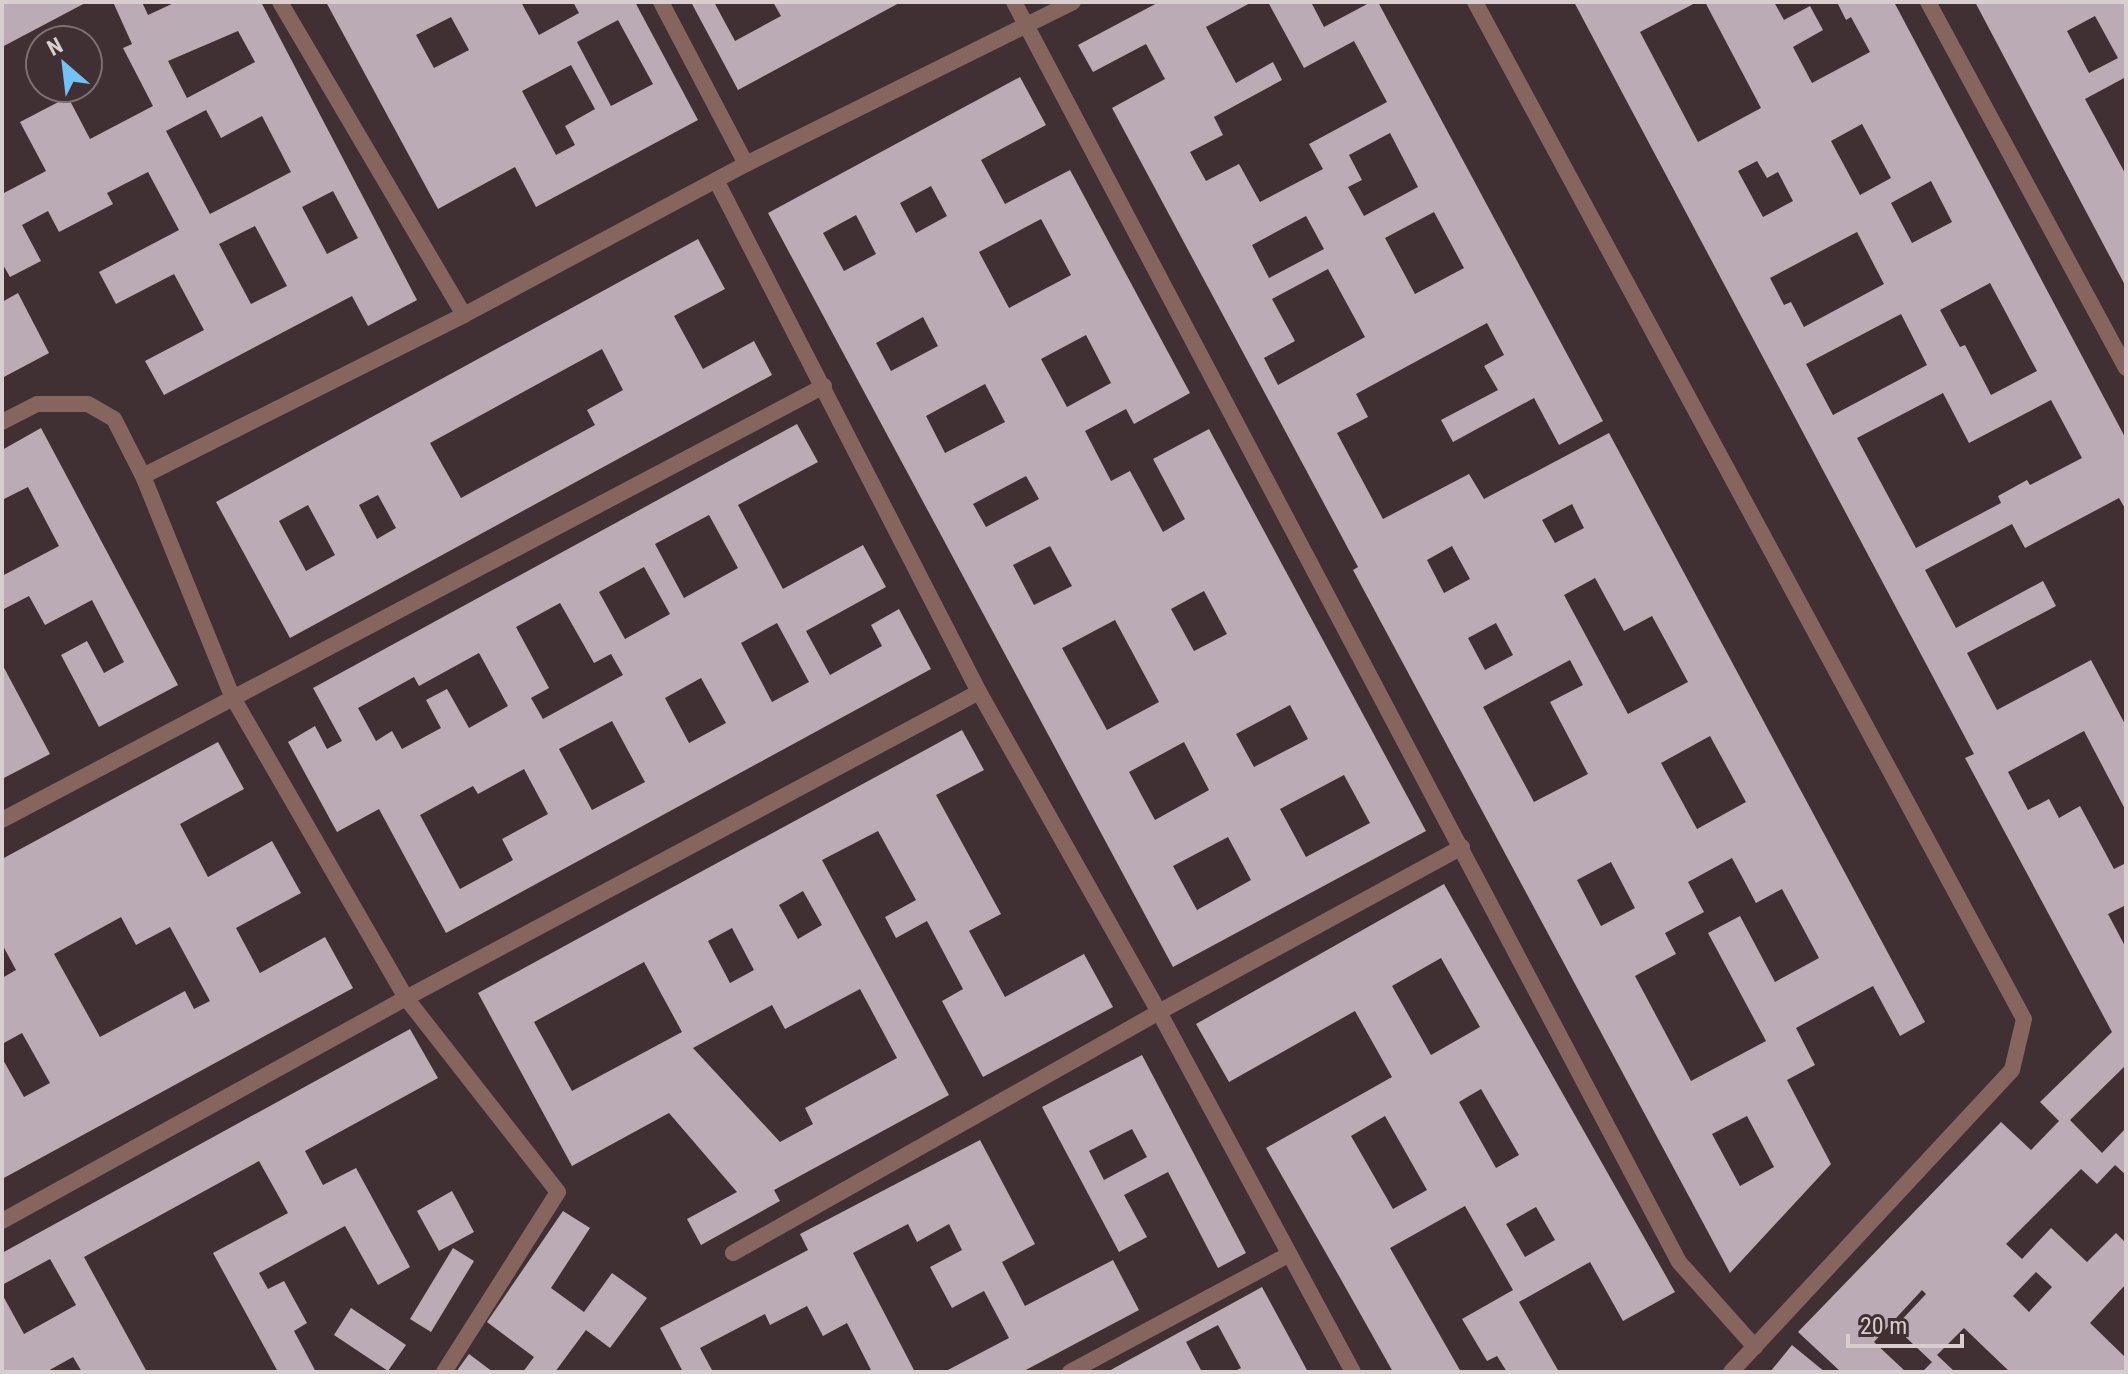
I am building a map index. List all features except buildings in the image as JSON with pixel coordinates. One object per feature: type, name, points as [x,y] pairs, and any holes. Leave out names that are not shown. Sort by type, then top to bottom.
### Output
[{"type":"street","points":[[280,2],[464,315]]},
{"type":"street","points":[[661,2],[746,164]]},
{"type":"street","points":[[1014,2],[1679,1262],[1755,1347]]},
{"type":"street","points":[[143,476],[464,315],[746,164],[1026,28],[1073,2]]},
{"type":"street","points":[[1475,2],[2024,1019],[2012,1070],[1731,1372]]},
{"type":"street","points":[[1928,2],[2126,368]]},
{"type":"street","points":[[716,180],[979,692],[1159,1012],[1353,1372]]},
{"type":"street","points":[[2,820],[824,386]]},
{"type":"street","points":[[2,422],[37,404],[88,404],[114,419],[143,476],[232,696],[406,998],[558,1192],[444,1372]]},
{"type":"street","points":[[2,1221],[406,998],[979,692]]},
{"type":"street","points":[[733,1253],[1159,1012],[1462,847]]},
{"type":"street","points":[[1070,1372],[1288,1255]]}]
